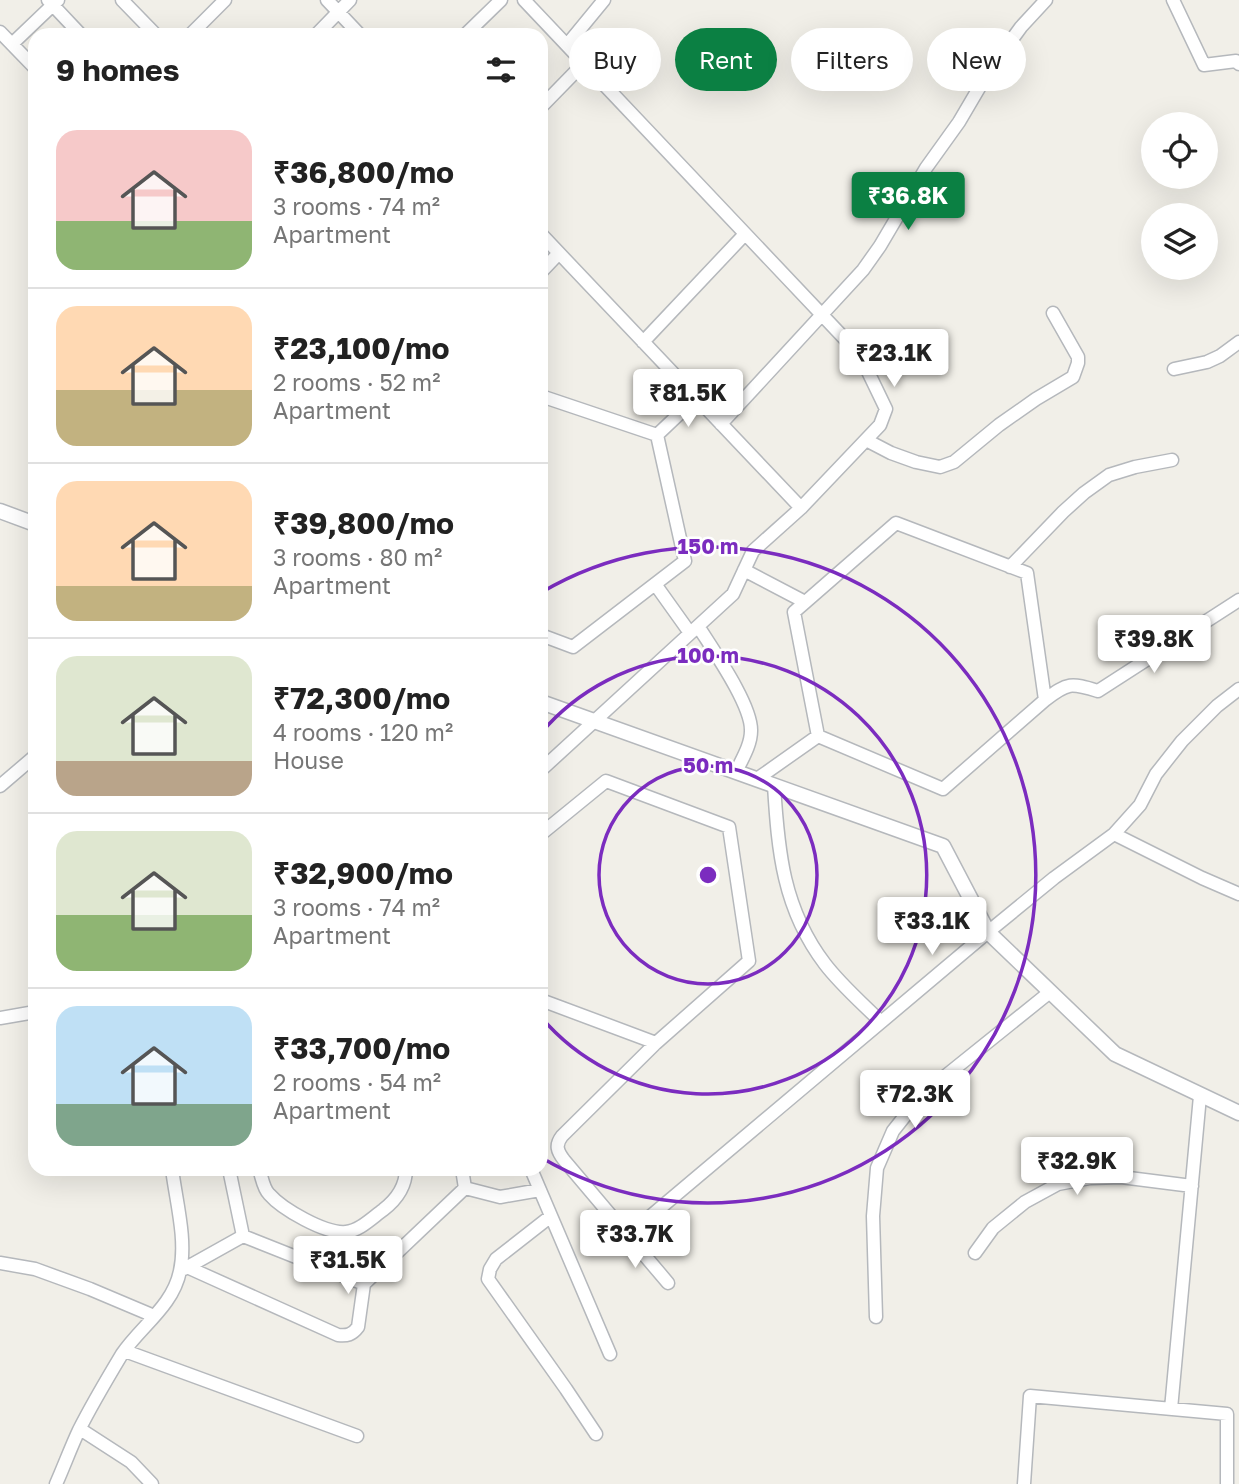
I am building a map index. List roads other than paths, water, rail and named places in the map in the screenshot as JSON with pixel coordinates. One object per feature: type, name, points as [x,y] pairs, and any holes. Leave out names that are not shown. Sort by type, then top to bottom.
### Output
[{"type":"street","points":[[122,0],[149,28]]},
{"type":"street","points":[[197,28],[225,0]]},
{"type":"street","points":[[327,0],[354,28]]},
{"type":"street","points":[[323,28],[350,0]]},
{"type":"street","points":[[472,28],[501,0]]},
{"type":"street","points":[[531,3],[567,45],[604,0]]},
{"type":"street","points":[[721,424],[863,270],[989,71],[1021,27],[1046,0]]},
{"type":"street","points":[[1173,0],[1204,65],[1236,61],[1239,64]]},
{"type":"street","points":[[12,44],[52,2],[75,28]]},
{"type":"street","points":[[0,32],[28,61]]},
{"type":"street","points":[[548,100],[569,78]]},
{"type":"street","points":[[548,764],[733,594],[753,551],[800,508],[866,440],[880,425],[886,409],[860,355],[610,91]]},
{"type":"street","points":[[643,342],[745,234]]},
{"type":"street","points":[[548,241],[800,508]]},
{"type":"street","points":[[548,265],[559,253]]},
{"type":"street","points":[[866,440],[916,462],[940,467],[954,462],[999,425],[1073,377],[1078,357],[1053,313]]},
{"type":"street","points":[[1174,369],[1208,362],[1239,342]]},
{"type":"street","points":[[548,398],[656,435]]},
{"type":"street","points":[[656,435],[696,398]]},
{"type":"street","points":[[548,638],[573,647],[685,561],[656,435]]},
{"type":"street","points":[[1010,567],[1063,512],[1109,475],[1172,460]]},
{"type":"street","points":[[0,512],[28,522]]},
{"type":"street","points":[[818,736],[794,612],[896,523],[1027,573],[1045,700]]},
{"type":"street","points":[[744,570],[805,603]]},
{"type":"street","points":[[655,584],[694,629],[740,695],[750,718],[751,734],[736,772]]},
{"type":"street","points":[[818,736],[943,789],[1062,687],[1077,685],[1098,691],[1239,600]]},
{"type":"street","points":[[627,1236],[988,932],[1054,878],[1114,834],[1140,805],[1156,774],[1182,741],[1239,688]]},
{"type":"street","points":[[548,704],[943,846],[988,932],[1115,1054],[1239,1112]]},
{"type":"street","points":[[758,779],[818,736]]},
{"type":"street","points":[[0,786],[28,762]]},
{"type":"street","points":[[548,828],[606,781],[729,827],[749,961],[656,1042],[562,1136],[557,1149],[668,1283]]},
{"type":"street","points":[[774,785],[777,841],[788,890],[802,930],[826,965],[881,1022]]},
{"type":"street","points":[[1114,834],[1239,894]]},
{"type":"street","points":[[876,1317],[873,1216],[877,1168],[893,1131],[916,1102],[943,1078],[1050,992]]},
{"type":"street","points":[[548,1003],[656,1042]]},
{"type":"street","points":[[0,1018],[28,1013]]},
{"type":"street","points":[[1171,1409],[1200,1096]]},
{"type":"street","points":[[55,1484],[79,1429],[102,1387],[125,1351],[172,1293],[184,1269],[173,1176]]},
{"type":"street","points":[[230,1176],[243,1236]]},
{"type":"street","points":[[261,1176],[267,1193],[286,1208],[330,1231],[347,1232],[360,1227],[388,1206],[398,1195],[405,1176]]},
{"type":"street","points":[[463,1176],[465,1188]]},
{"type":"street","points":[[534,1176],[610,1354]]},
{"type":"street","points":[[975,1253],[993,1228],[1025,1202],[1058,1184],[1090,1178],[1121,1177],[1192,1186]]},
{"type":"street","points":[[184,1269],[338,1335],[346,1336],[354,1333],[358,1327],[364,1284],[465,1188]]},
{"type":"street","points":[[465,1188],[500,1197],[540,1190]]},
{"type":"street","points":[[551,1216],[496,1259],[488,1279],[596,1434]]},
{"type":"street","points":[[184,1269],[243,1236]]},
{"type":"street","points":[[243,1236],[364,1284]]},
{"type":"street","points":[[0,1263],[35,1269],[154,1316]]},
{"type":"street","points":[[125,1351],[357,1436]]},
{"type":"street","points":[[1024,1484],[1030,1396],[1227,1414],[1227,1484]]},
{"type":"street","points":[[79,1429],[131,1462],[152,1484]]}]
